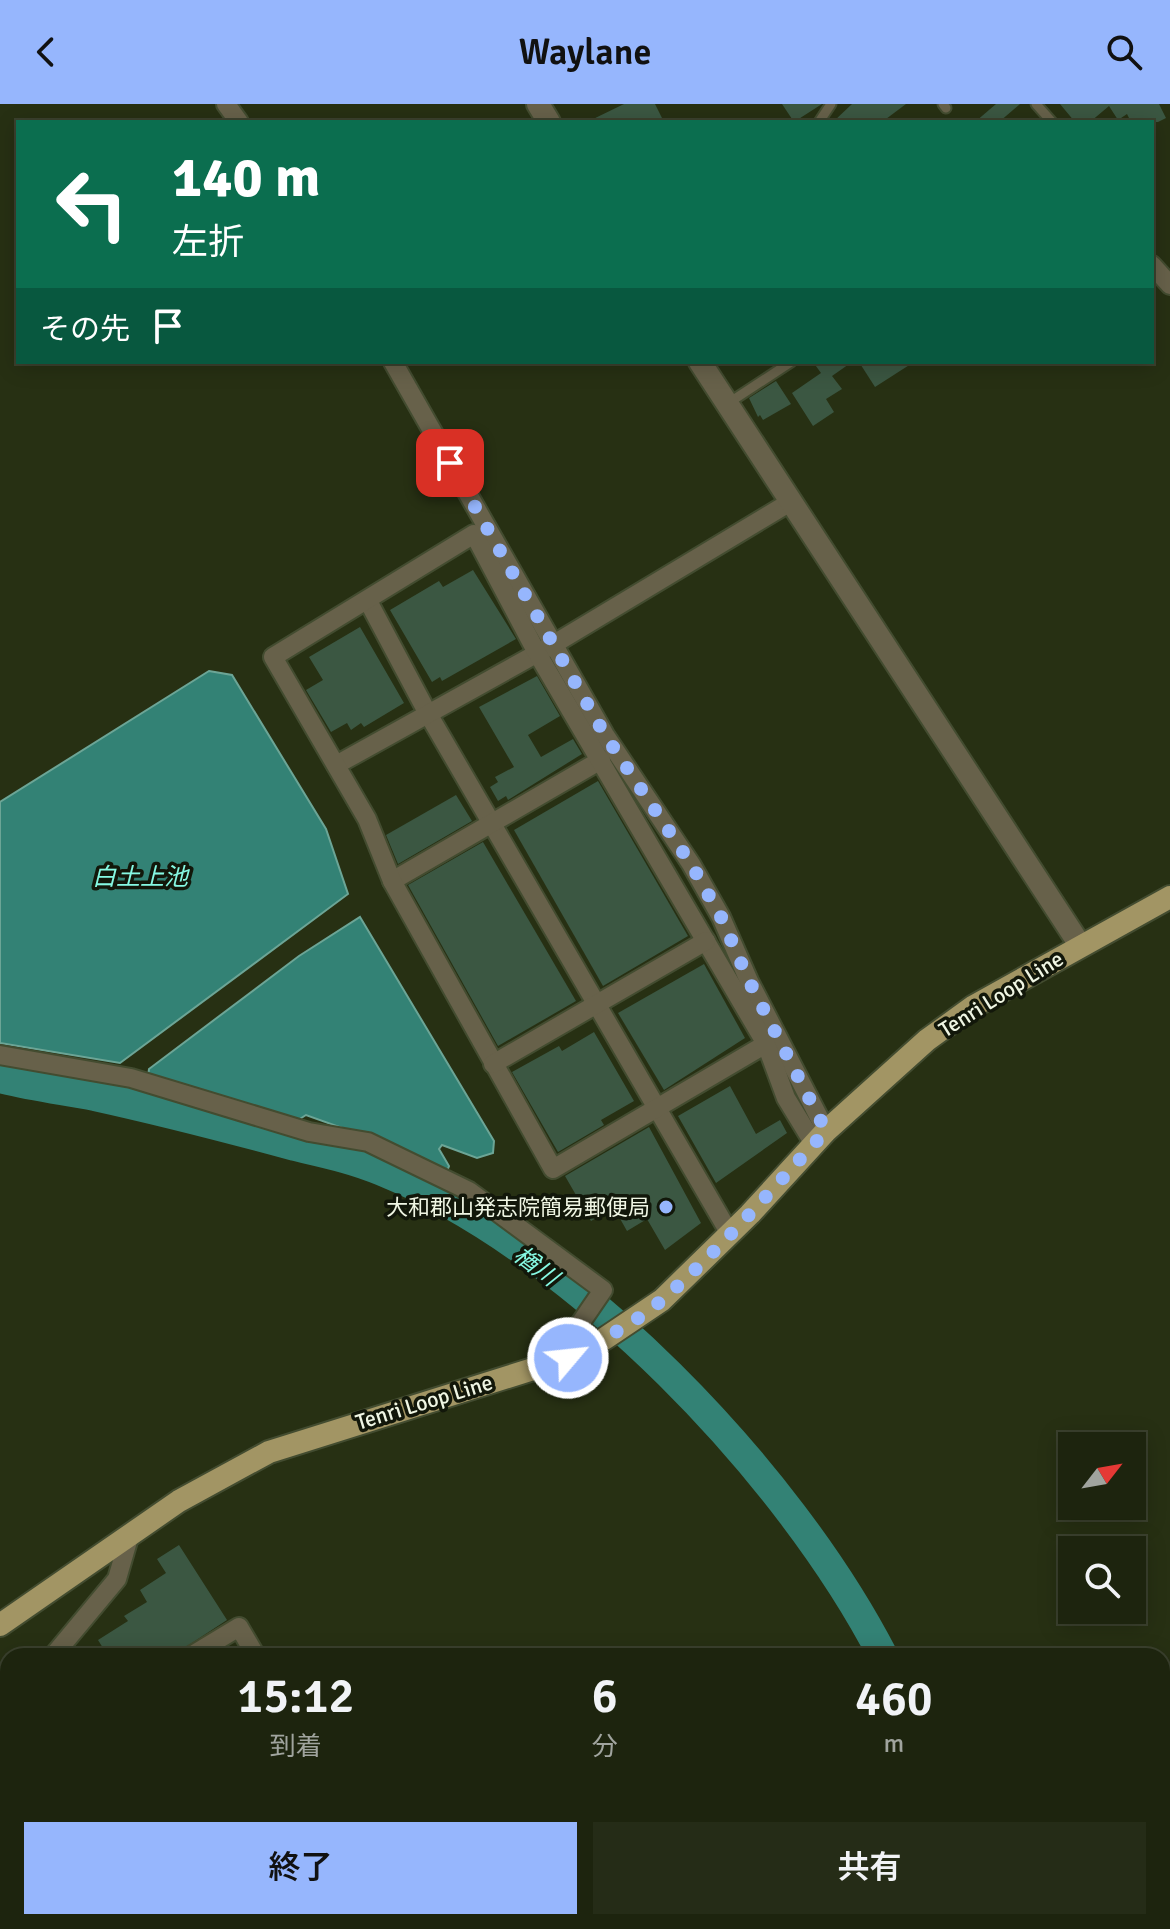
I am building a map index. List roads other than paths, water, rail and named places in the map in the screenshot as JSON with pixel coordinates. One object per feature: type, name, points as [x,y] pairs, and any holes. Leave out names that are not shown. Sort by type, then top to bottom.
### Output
[{"type":"main road","name":"Tenri Loop Line","points":[[0,1625],[179,1501],[269,1452],[553,1363],[604,1339],[662,1300],[730,1234],[820,1137],[927,1040],[974,1006],[1170,897]]},
{"type":"street","points":[[1154,267],[1170,285]]},
{"type":"street","points":[[394,364],[605,735],[691,864],[721,917],[820,1137]]},
{"type":"street","points":[[701,364],[1080,945]]},
{"type":"street","points":[[336,765],[554,644],[792,501]]},
{"type":"street","points":[[766,1044],[553,1169],[392,881],[367,819],[273,657],[474,534],[537,653],[766,1044],[786,1098],[820,1137]]},
{"type":"street","points":[[368,601],[427,712],[730,1234]]},
{"type":"street","points":[[392,881],[601,760]]},
{"type":"street","points":[[493,1064],[706,941]]},
{"type":"street","points":[[0,1055],[131,1078],[309,1132],[368,1142],[469,1191],[603,1290],[553,1363]]},
{"type":"street","points":[[60,1648],[117,1579],[130,1534]]},
{"type":"street","points":[[215,1648],[239,1627],[251,1648]]},
{"type":"lane","points":[[1036,104],[1050,120]]},
{"type":"lane","points":[[727,404],[788,364]]},
{"type":"water","name":"白土上池","points":[[209,671],[232,675],[326,829],[348,894],[120,1063],[0,1043],[0,802]]},
{"type":"water","points":[[360,917],[494,1141],[493,1153],[477,1158],[442,1145],[439,1149],[449,1166],[446,1174],[387,1144],[306,1115],[295,1122],[147,1083],[149,1069],[299,956]]},
{"type":"waterway","name":"楢川","points":[[0,1078],[146,1108],[361,1163],[455,1207],[528,1254],[600,1311],[669,1374],[734,1443],[792,1514],[842,1586],[878,1648]]},
{"type":"place","name":"大和郡山発志院簡易郵便局","points":[[666,1207]]}]
